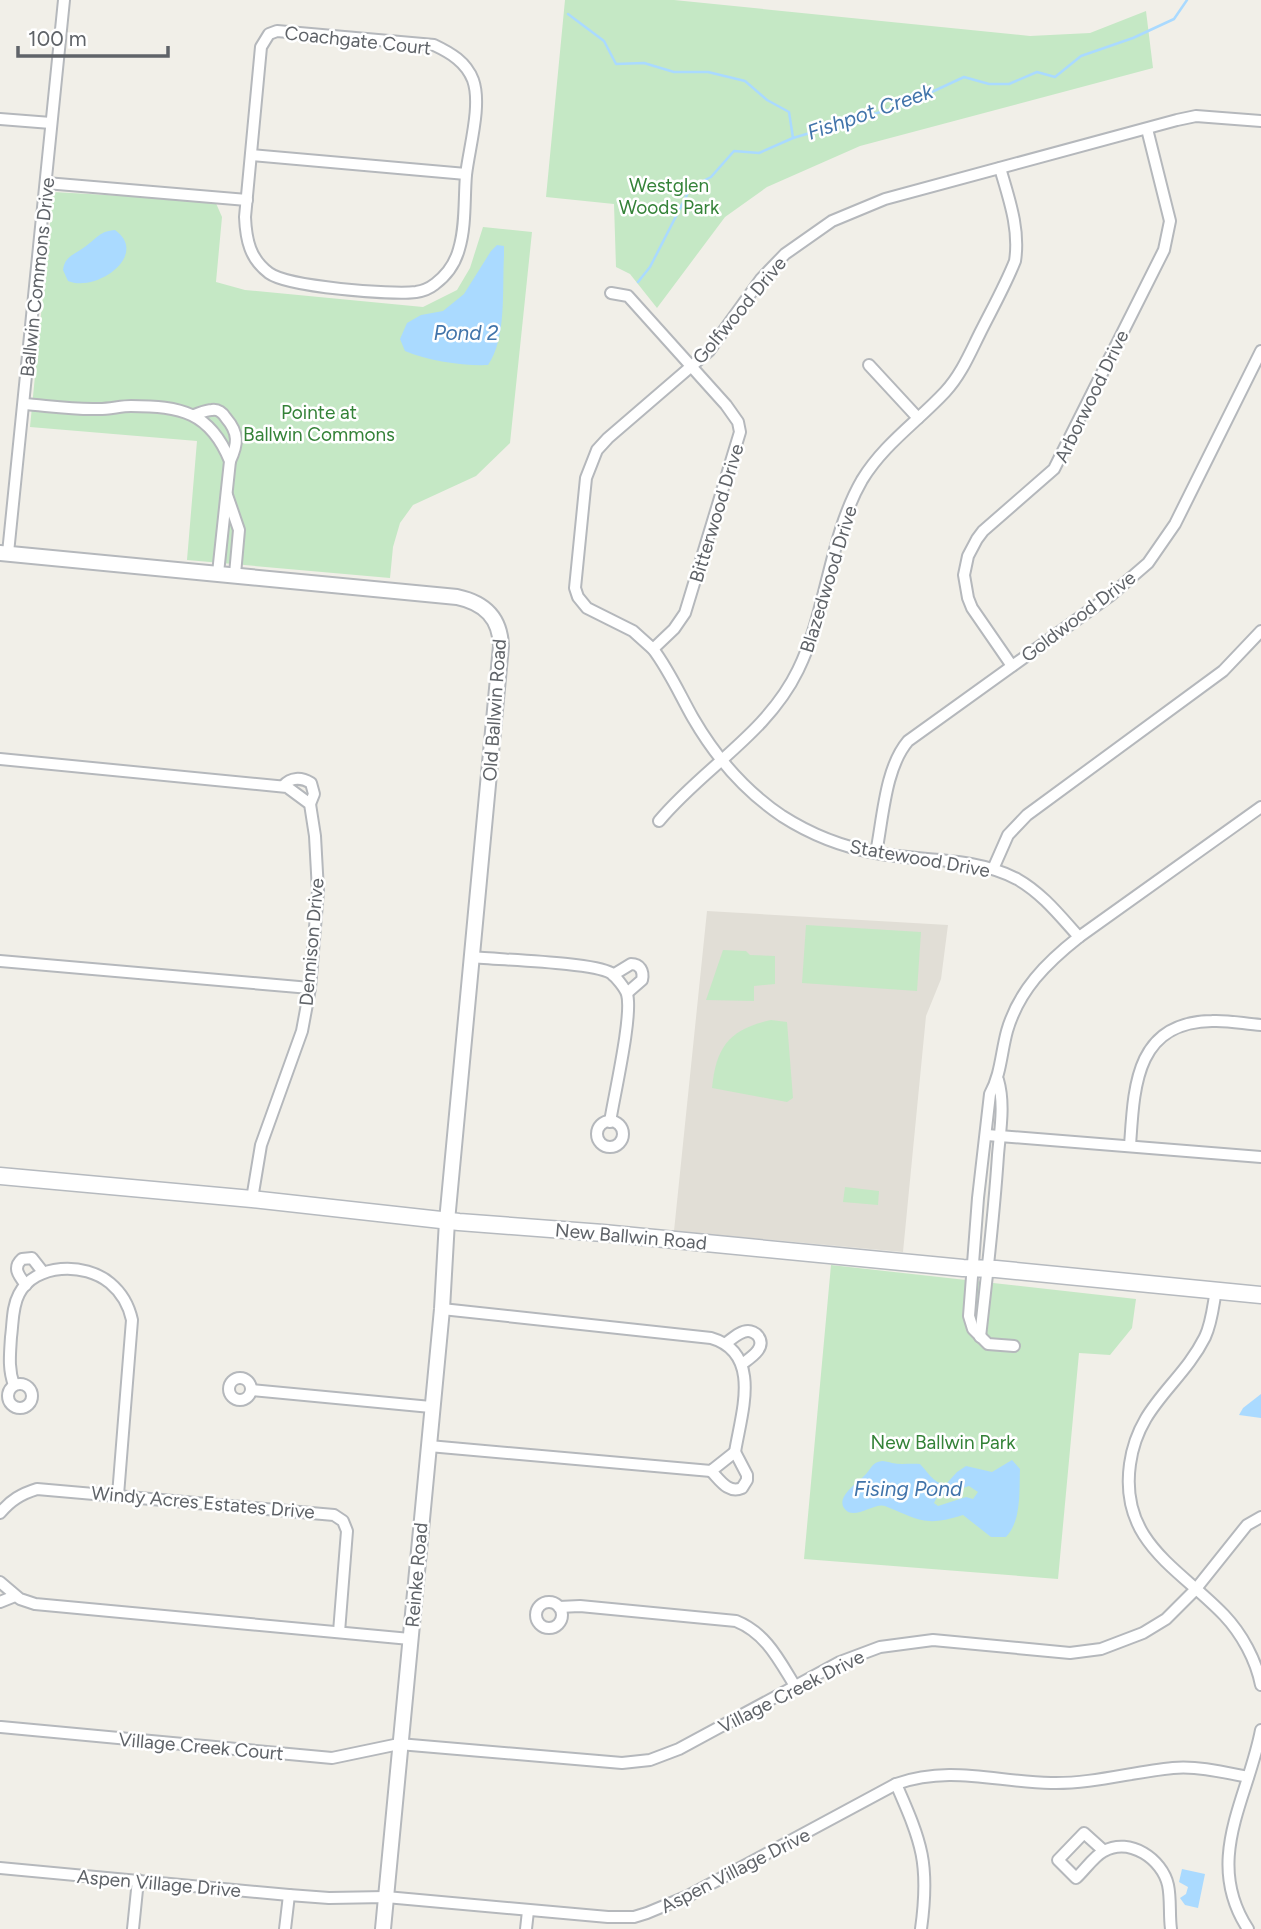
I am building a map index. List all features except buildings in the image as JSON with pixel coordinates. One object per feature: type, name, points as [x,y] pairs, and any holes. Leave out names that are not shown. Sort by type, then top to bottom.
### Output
[{"type":"main road","name":"New Ballwin Road","points":[[0,1175],[447,1221],[603,1233],[1261,1295]]},
{"type":"street","name":"Ballwin Commons Drive","points":[[4,553],[24,404],[64,0]]},
{"type":"street","name":"Coachgate Court","points":[[277,31],[420,43],[449,52],[460,60],[473,80],[476,100],[466,174],[462,237],[455,260],[451,268],[427,289],[391,292],[295,284],[278,279],[258,262],[247,241],[247,200],[261,47],[269,34],[277,31]]},
{"type":"street","name":"Golfwood Drive","points":[[587,608],[578,597],[575,579],[583,491],[590,463],[597,450],[691,368],[719,339],[761,279],[785,254],[822,226],[885,199],[1196,116],[1261,121]]},
{"type":"street","points":[[0,119],[51,124]]},
{"type":"street","name":"Arborwood Drive","points":[[1012,666],[972,608],[965,587],[966,565],[977,538],[1046,478],[1059,461],[1164,250],[1170,221],[1147,129]]},
{"type":"street","points":[[251,155],[466,174]]},
{"type":"street","name":"Blazedwood Drive","points":[[659,821],[689,787],[722,761],[762,723],[788,689],[812,637],[854,497],[883,452],[945,392],[961,371],[1015,261],[1015,221],[1000,168]]},
{"type":"street","points":[[46,183],[247,200]]},
{"type":"street","name":"Bitterwood Drive","points":[[611,293],[628,296],[733,414],[740,432],[685,613],[674,629],[653,649]]},
{"type":"street","name":"Goldwood Drive","points":[[876,853],[891,773],[908,741],[1111,595],[1148,563],[1175,524],[1261,351]]},
{"type":"street","points":[[869,365],[918,418]]},
{"type":"street","points":[[24,404],[97,410],[131,406],[184,411],[206,423],[230,461]]},
{"type":"street","points":[[194,415],[213,409],[221,412],[237,434],[236,448],[230,461],[218,573]]},
{"type":"street","points":[[226,493],[239,530],[235,574]]},
{"type":"street","name":"Old Ballwin Road","points":[[4,553],[457,597],[477,603],[488,610],[496,620],[501,646],[447,1221]]},
{"type":"street","name":"Statewood Drive","points":[[587,608],[634,631],[653,649],[722,761],[749,789],[783,816],[823,837],[876,853],[967,863],[993,869],[1018,880],[1042,897],[1079,937]]},
{"type":"street","points":[[993,869],[1007,835],[1027,816],[1223,671],[1261,631]]},
{"type":"street","name":"Dennison Drive","points":[[0,759],[283,786],[293,790],[310,804]]},
{"type":"street","name":"Dennison Drive","points":[[252,1199],[261,1145],[302,1031],[310,988],[318,891],[310,804],[314,794],[311,783],[297,779],[290,780],[283,786]]},
{"type":"street","points":[[1014,1346],[988,1344],[973,1329],[969,1316],[978,1198],[990,1094],[998,1080],[1007,1030],[1021,998],[1044,966],[1079,937],[1261,807]]},
{"type":"street","points":[[472,957],[586,966],[613,975],[627,993],[625,1031],[610,1122]]},
{"type":"street","points":[[0,961],[310,988]]},
{"type":"street","points":[[613,975],[627,965],[635,964],[640,967],[642,980],[627,993]]},
{"type":"street","points":[[1130,1146],[1137,1075],[1158,1040],[1170,1031],[1197,1022],[1261,1025]]},
{"type":"street","points":[[979,1337],[989,1269],[1000,1137],[1002,1093],[998,1080]]},
{"type":"street","points":[[987,1135],[1261,1157]]},
{"type":"street","name":"Reinke Road","points":[[383,1929],[442,1309],[447,1221]]},
{"type":"street","points":[[26,1285],[17,1271],[17,1264],[22,1259],[32,1258],[43,1272]]},
{"type":"street","points":[[14,1385],[9,1372],[15,1308],[19,1293],[26,1285],[43,1272],[52,1269],[68,1270],[108,1281],[130,1311],[132,1333],[118,1495]]},
{"type":"street","points":[[1216,1290],[1206,1335],[1145,1418],[1137,1437],[1130,1466],[1133,1513],[1146,1541],[1233,1625],[1253,1660],[1261,1685]]},
{"type":"street","points":[[429,1446],[711,1471],[729,1489],[742,1488],[747,1475],[735,1452],[745,1392],[742,1364],[726,1343],[711,1338],[442,1309]]},
{"type":"street","points":[[726,1343],[744,1332],[758,1336],[761,1344],[759,1349],[742,1364]]},
{"type":"street","points":[[251,1391],[431,1407]]},
{"type":"street","points":[[711,1471],[735,1452]]},
{"type":"street","name":"Windy Acres Estates Drive","points":[[0,1513],[9,1502],[37,1489],[334,1515],[343,1521],[347,1531],[339,1632]]},
{"type":"street","name":"Village Creek Drive","points":[[399,1744],[622,1763],[650,1760],[678,1749],[859,1654],[880,1647],[933,1640],[1070,1653],[1101,1648],[1154,1627],[1166,1619],[1195,1590],[1247,1525],[1261,1517]]},
{"type":"street","points":[[0,1582],[15,1596],[35,1604],[410,1639]]},
{"type":"street","points":[[0,1602],[15,1596]]},
{"type":"street","points":[[559,1607],[580,1606],[736,1621],[755,1630],[765,1639],[795,1686]]},
{"type":"street","name":"Village Creek Court","points":[[0,1726],[332,1758],[399,1744]]},
{"type":"street","points":[[1234,1929],[1246,1926],[1235,1903],[1227,1855],[1232,1825],[1261,1730]]},
{"type":"street","name":"Aspen Village Drive","points":[[0,1868],[289,1895],[329,1898],[386,1897],[528,1911],[634,1917],[658,1910],[780,1848],[896,1784],[924,1775],[1078,1782],[1181,1768],[1208,1769],[1248,1777]]},
{"type":"street","points":[[896,1784],[923,1855],[925,1902],[921,1929]]},
{"type":"street","points":[[1104,1851],[1135,1849],[1159,1864],[1168,1886],[1171,1929]]},
{"type":"street","points":[[133,1929],[138,1881]]},
{"type":"street","points":[[285,1929],[289,1895]]},
{"type":"street","points":[[526,1929],[528,1911]]},
{"type":"shaded area","points":[[707,911],[948,925],[941,979],[926,1016],[903,1252],[674,1231]]},
{"type":"green space","name":"Westglen Woods Park","points":[[565,0],[674,0],[1030,36],[1090,33],[1146,11],[1153,68],[860,146],[767,187],[725,217],[657,308],[630,274],[616,267],[614,204],[546,197]]},
{"type":"green space","name":"Pointe at Ballwin Commons","points":[[53,192],[215,201],[222,217],[216,282],[245,290],[423,307],[457,290],[470,268],[483,227],[532,232],[510,443],[476,476],[413,505],[400,523],[393,547],[390,578],[187,560],[197,441],[30,427]]},
{"type":"green space","points":[[806,925],[921,932],[917,991],[802,983]]},
{"type":"green space","points":[[723,950],[775,956],[775,984],[754,986],[754,1001],[706,1000]]},
{"type":"green space","points":[[771,1020],[787,1022],[793,1098],[787,1102],[712,1088],[717,1061],[728,1042],[735,1034]]},
{"type":"green space","points":[[845,1187],[879,1191],[878,1205],[843,1202]]},
{"type":"green space","name":"New Ballwin Park","points":[[831,1265],[1136,1299],[1132,1328],[1110,1355],[1079,1353],[1058,1579],[804,1559]]},
{"type":"water","points":[[115,230],[124,240],[126,250],[123,260],[115,269],[92,282],[68,281],[63,270],[68,258],[102,233]]},
{"type":"water","name":"Pond 2","points":[[497,245],[504,246],[501,327],[494,354],[488,365],[446,362],[405,351],[400,339],[407,323],[421,315],[443,311],[464,294]]},
{"type":"water","points":[[1261,1394],[1261,1418],[1239,1415],[1243,1408]]},
{"type":"water","name":"Fising Pond","points":[[1012,1460],[1020,1469],[1017,1514],[1006,1537],[991,1537],[963,1515],[931,1521],[915,1518],[885,1506],[848,1512],[842,1503],[849,1490],[879,1462],[920,1464],[932,1478],[943,1483],[947,1483],[966,1466],[992,1472]],"holes":[[[969,1486],[978,1492],[973,1499],[966,1497],[938,1506],[934,1503],[937,1497]]]},
{"type":"water","points":[[1182,1869],[1205,1874],[1198,1908],[1185,1905],[1180,1898],[1186,1894],[1188,1887],[1179,1882]]},
{"type":"waterway","name":"Fishpot Creek","points":[[638,282],[650,267],[691,187],[711,177],[734,151],[759,153],[793,138],[904,105],[964,77],[989,84],[1009,84],[1037,72],[1055,77],[1081,56],[1133,38],[1174,19],[1187,0]]},
{"type":"waterway","points":[[568,14],[604,41],[616,64],[644,63],[674,72],[708,72],[745,81],[767,100],[789,112],[793,138]]}]
